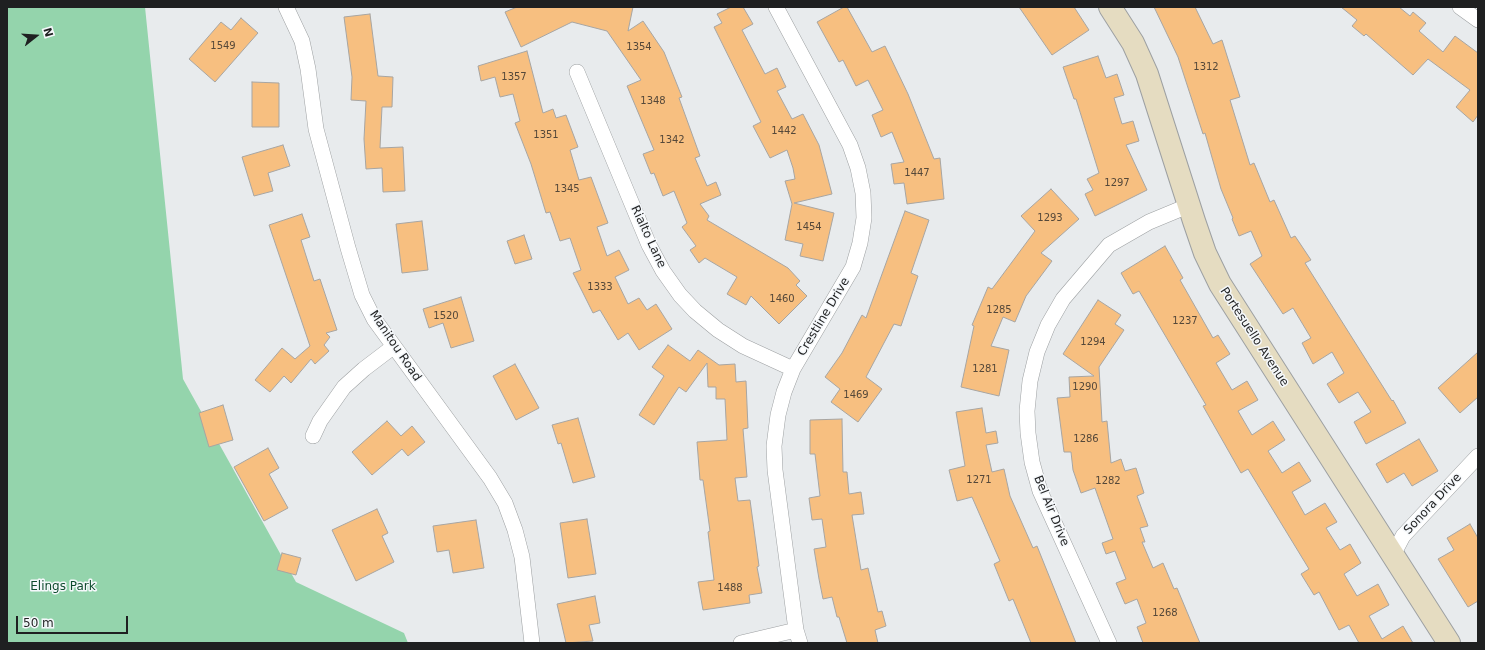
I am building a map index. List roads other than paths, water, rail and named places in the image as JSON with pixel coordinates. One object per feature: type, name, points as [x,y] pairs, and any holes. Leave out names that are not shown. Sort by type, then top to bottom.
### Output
[{"type":"street","name":"Manitou Road","points":[[286,7],[302,41],[308,69],[316,130],[362,295],[374,319],[490,478],[504,503],[515,530],[522,557],[532,643]]},
{"type":"street","name":"Crestline Drive","points":[[776,7],[850,145],[858,168],[863,193],[863,224],[860,243],[853,267],[793,369],[784,392],[778,415],[774,446],[775,470],[798,636]]},
{"type":"street","name":"Portesuello Avenue","points":[[1110,7],[1133,43],[1147,74],[1205,253],[1220,284],[1449,643]]},
{"type":"street","points":[[1460,7],[1478,20]]},
{"type":"street","name":"Rialto Lane","points":[[578,72],[649,245],[663,271],[676,289],[695,311],[718,330],[743,346],[793,369]]},
{"type":"street","name":"Bel Air Drive","points":[[1109,643],[1040,490],[1032,462],[1028,433],[1027,411],[1030,381],[1037,352],[1063,299],[1109,245],[1150,222],[1190,205]]},
{"type":"street","points":[[313,436],[320,421],[344,387],[364,369],[394,347]]},
{"type":"street","name":"Sonora Drive","points":[[1393,554],[1402,536],[1478,456]]},
{"type":"street","points":[[741,643],[798,636]]},
{"type":"park label","name":"Elings Park","points":[[63,587]]}]
